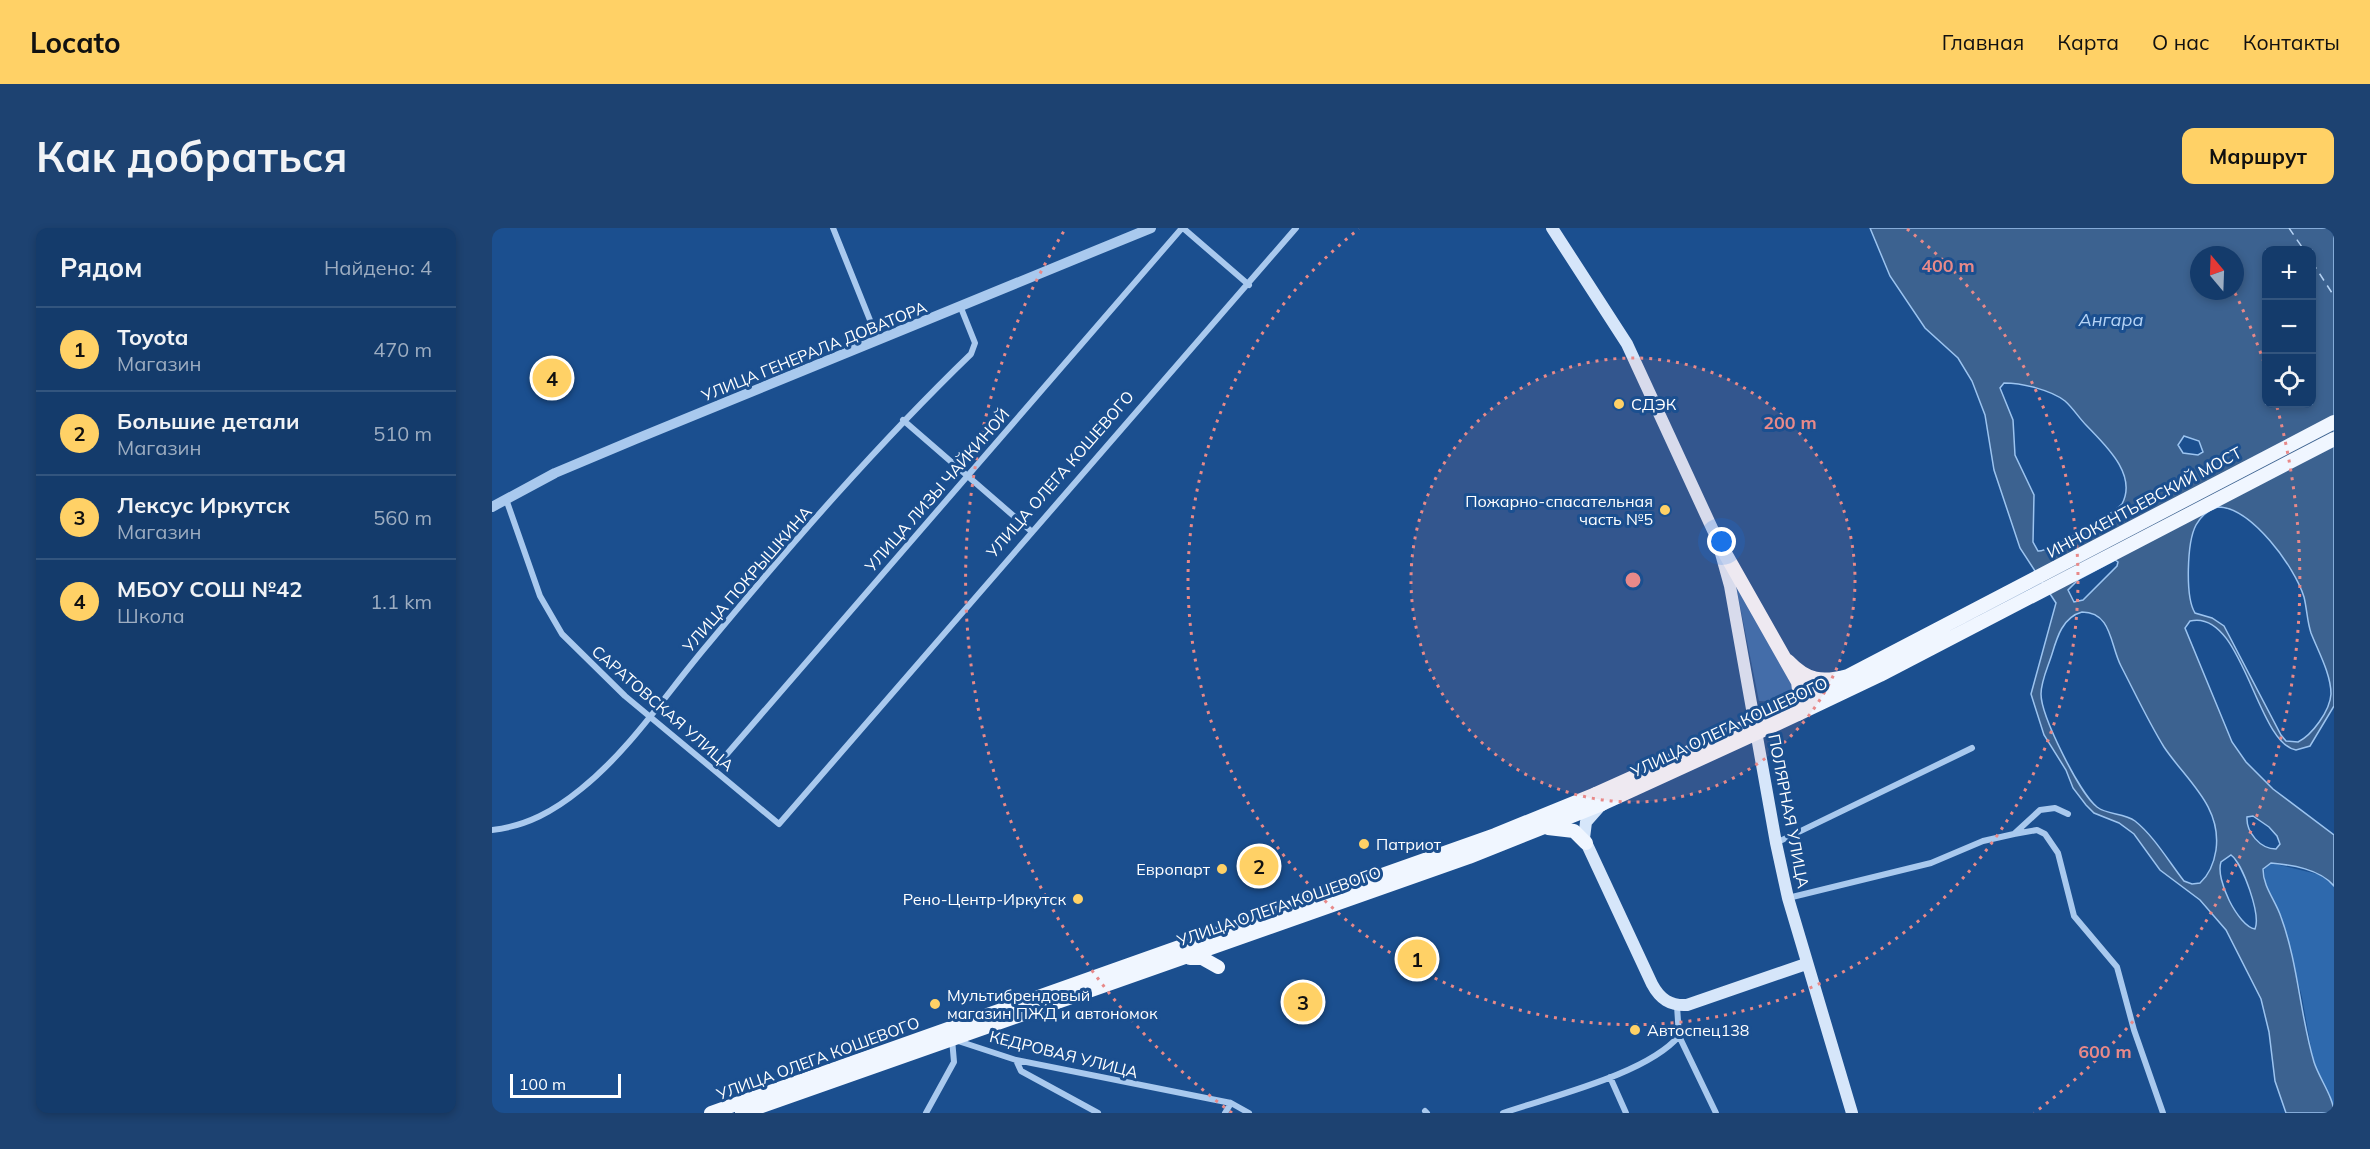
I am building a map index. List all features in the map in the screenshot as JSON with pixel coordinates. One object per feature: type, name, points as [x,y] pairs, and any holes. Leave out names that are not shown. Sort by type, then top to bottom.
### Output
[{"type":"main road","name":"ПОЛЯРНАЯ УЛИЦА","points":[[1552,228],[1627,344],[1717,539],[1730,586],[1788,898],[1852,1113]]},
{"type":"main road","name":"ИННОКЕНТЬЕВСКИЙ МОСТ","points":[[1974,619],[2334,422]]},
{"type":"main road","name":"ИННОКЕНТЬЕВСКИЙ МОСТ","points":[[1974,619],[2334,439]]},
{"type":"main road","points":[[1717,539],[1788,661],[1800,690],[1796,710]]},
{"type":"main road","points":[[1788,661],[1804,676],[1823,681],[1848,676],[1974,619]]},
{"type":"main road","name":"УЛИЦА ОЛЕГА КОШЕВОГО","points":[[742,1113],[1543,828],[1599,799],[1796,710],[1974,619]]},
{"type":"main road","name":"УЛИЦА ОЛЕГА КОШЕВОГО","points":[[1796,710],[1873,665]]},
{"type":"main road","points":[[1599,799],[1586,822],[1584,832],[1586,843],[1655,990],[1662,998],[1677,1006],[1696,1002],[1806,964]]},
{"type":"main road","name":"УЛИЦА ОЛЕГА КОШЕВОГО","points":[[711,1113],[1599,799]]},
{"type":"main road","points":[[1543,828],[1574,831],[1586,843]]},
{"type":"main road","points":[[1176,960],[1203,958],[1218,967]]},
{"type":"street","points":[[833,228],[878,341]]},
{"type":"street","name":"УЛИЦА ГЕНЕРАЛА ДОВАТОРА","points":[[492,507],[576,465],[1151,228]]},
{"type":"street","points":[[1182,228],[1249,285]]},
{"type":"street","name":"УЛИЦА ЛИЗЫ ЧАЙКИНОЙ","points":[[714,769],[1182,228]]},
{"type":"street","name":"УЛИЦА ОЛЕГА КОШЕВОГО","points":[[779,824],[1031,531],[1249,285],[1296,228]]},
{"type":"street","name":"УЛИЦА ПОКРЫШКИНА","points":[[492,830],[514,828],[542,817],[562,805],[584,787],[650,717],[709,643],[903,420],[973,349],[975,343],[961,308]]},
{"type":"street","points":[[903,420],[1031,531]]},
{"type":"street","name":"САРАТОВСКАЯ УЛИЦА","points":[[506,499],[540,596],[552,618],[579,653],[650,717],[779,824]]},
{"type":"street","points":[[1776,843],[1972,748]]},
{"type":"street","points":[[2014,834],[2040,810],[2055,808],[2068,813]]},
{"type":"street","points":[[1788,898],[1931,862],[1983,841],[2037,830],[2045,834],[2058,853],[2074,916],[2117,967],[2134,1030],[2163,1113]]},
{"type":"street","points":[[1677,1006],[1679,1036],[1716,1113]]},
{"type":"street","points":[[1503,1113],[1610,1077],[1661,1053],[1679,1036]]},
{"type":"street","points":[[929,1112],[954,1062],[952,1039]]},
{"type":"street","name":"КЕДРОВАЯ УЛИЦА","points":[[952,1039],[1016,1060],[1231,1103],[1249,1113]]},
{"type":"street","points":[[1016,1060],[1021,1071],[1098,1113]]},
{"type":"street","points":[[1610,1077],[1626,1113]]},
{"type":"street","points":[[1226,1113],[1231,1103]]},
{"type":"shaded area","points":[[1736,586],[1792,677],[1793,693],[1783,702],[1759,701]]},
{"type":"shaded area","points":[[2271,863],[2321,875],[2334,886],[2334,1105],[2313,1059],[2302,997],[2281,917],[2265,883],[2264,866]]},
{"type":"water","name":"Ангара","points":[[1870,228],[2334,228],[2334,706],[2310,746],[2296,750],[2282,742],[2270,725],[2236,654],[2223,635],[2208,623],[2190,621],[2185,628],[2232,742],[2246,762],[2273,789],[2334,835],[2334,886],[2313,872],[2296,867],[2271,863],[2263,869],[2267,888],[2279,911],[2287,935],[2314,1062],[2332,1101],[2334,1113],[2286,1113],[2275,1081],[2269,1032],[2261,999],[2226,930],[2200,900],[2160,870],[2134,834],[2119,823],[2094,813],[2086,805],[2073,788],[2066,770],[2044,735],[2031,694],[2056,603],[2020,548],[1994,470],[1985,415],[1972,381],[1958,358],[1925,328],[1890,276]],"holes":[[[2004,383],[2019,384],[2036,388],[2065,401],[2117,460],[2126,482],[2126,493],[2122,504],[2094,524],[2045,550],[2038,551],[2033,542],[2034,495],[2015,455],[2013,420],[2000,388]],[[2184,436],[2199,441],[2203,452],[2198,455],[2183,453],[2178,445]],[[2218,507],[2231,510],[2244,517],[2270,541],[2282,555],[2304,597],[2310,628],[2327,671],[2331,694],[2330,701],[2319,722],[2298,742],[2286,741],[2281,735],[2224,626],[2212,618],[2195,613],[2192,605],[2188,569],[2193,533],[2203,516]],[[2115,560],[2118,562],[2117,566],[2083,600],[2074,602],[2068,590],[2079,579]],[[2082,612],[2092,613],[2105,624],[2117,658],[2158,737],[2208,807],[2216,834],[2216,850],[2211,868],[2200,883],[2192,884],[2184,881],[2155,842],[2135,821],[2097,807],[2081,787],[2054,736],[2043,705],[2041,689],[2056,641],[2065,623]],[[2253,816],[2269,827],[2277,836],[2280,844],[2276,849],[2260,843],[2255,839],[2247,823],[2247,817]],[[2231,855],[2241,868],[2253,902],[2255,929],[2242,920],[2229,901],[2220,870],[2221,862]]]},
{"type":"ferry route","points":[[2289,228],[2301,246]]},
{"type":"ferry route","points":[[2316,268],[2334,296]]},
{"type":"place","name":"МБОУ СОШ №42","points":[[552,378]]},
{"type":"place","name":"СДЭК","points":[[1619,404]]},
{"type":"place","name":"Пожарно-спасательная часть №5","points":[[1665,510]]},
{"type":"place","name":"Патриот","points":[[1364,844]]},
{"type":"place","name":"Большие детали","points":[[1259,866]]},
{"type":"place","name":"Европарт","points":[[1222,869]]},
{"type":"place","name":"Рено-Центр-Иркутск","points":[[1078,899]]},
{"type":"place","name":"Toyota","points":[[1417,959]]},
{"type":"place","name":"Лексус Иркутск","points":[[1303,1002]]},
{"type":"place","name":"Мультибрендовый магазин ПЖД и автономок","points":[[935,1004]]},
{"type":"place","name":"Автоспец138","points":[[1635,1030]]}]
